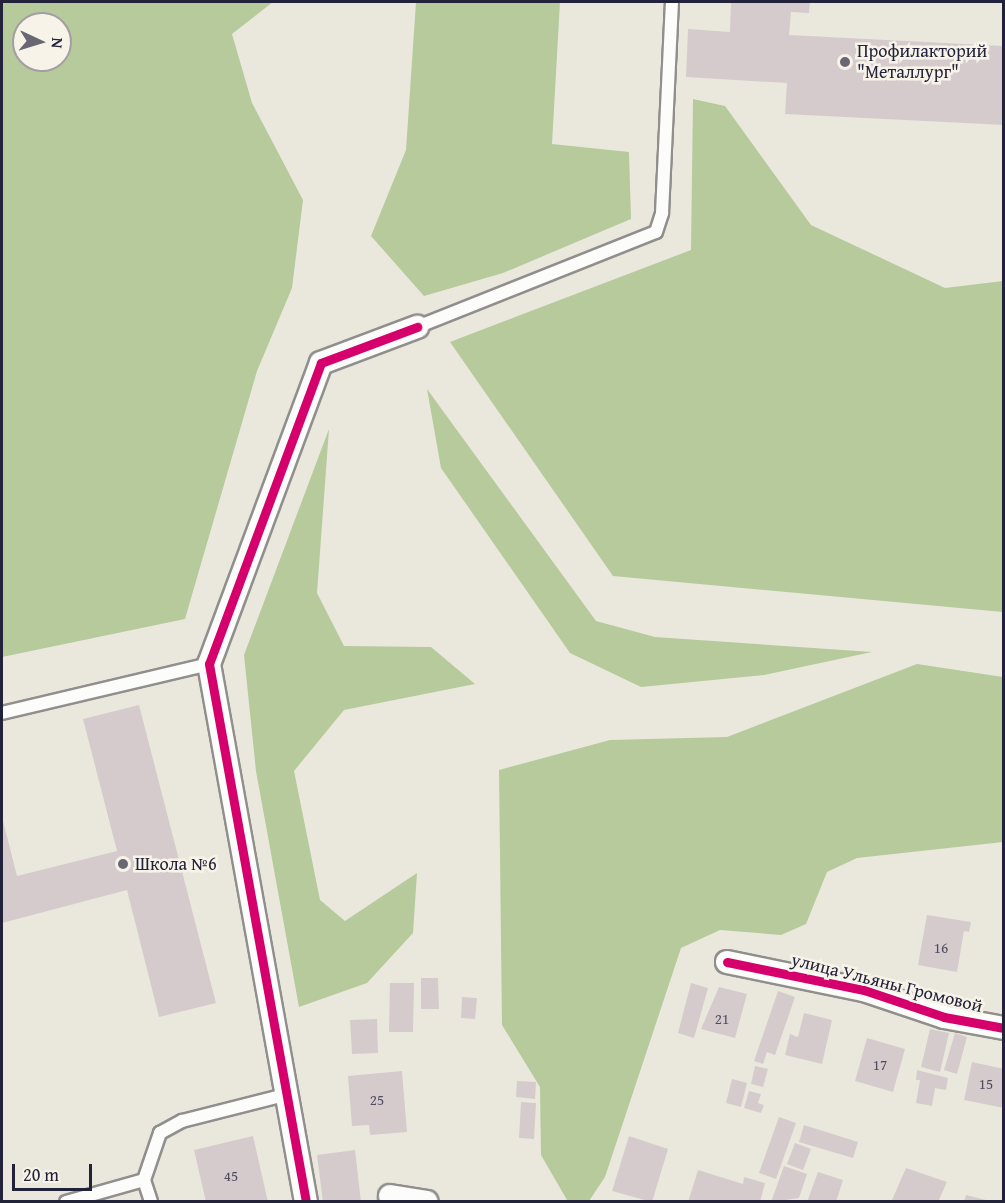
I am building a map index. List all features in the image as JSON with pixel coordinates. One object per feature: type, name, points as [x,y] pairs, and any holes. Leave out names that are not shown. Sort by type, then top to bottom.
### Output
[{"type":"street","points":[[306,1202],[289,1094],[209,663],[321,363],[417,327]]},
{"type":"street","name":"улица Ульяны Громовой","points":[[728,962],[864,990],[944,1017],[1004,1028]]},
{"type":"street","points":[[390,1196],[427,1202]]},
{"type":"lane","points":[[417,327],[656,231],[662,213],[672,2]]},
{"type":"lane","points":[[2,713],[209,663]]},
{"type":"lane","points":[[151,1202],[144,1180],[160,1133],[182,1121],[289,1094]]},
{"type":"lane","points":[[66,1202],[144,1180]]},
{"type":"green space","points":[[2,2],[273,2],[232,34],[252,103],[303,200],[292,288],[257,371],[185,619],[2,657]]},
{"type":"green space","points":[[416,2],[560,2],[552,144],[629,152],[631,219],[503,273],[424,296],[371,236],[406,150]]},
{"type":"green space","points":[[693,99],[725,106],[811,225],[945,288],[1003,281],[1003,612],[613,576],[450,342],[691,250]]},
{"type":"green space","points":[[427,389],[596,621],[655,637],[872,652],[764,675],[641,687],[570,653],[441,468]]},
{"type":"green space","points":[[329,429],[317,593],[344,646],[431,647],[475,684],[344,710],[294,771],[320,900],[345,921],[417,873],[413,933],[367,983],[299,1007],[256,771],[244,655]]},
{"type":"green space","points":[[917,664],[1003,677],[1003,842],[857,858],[827,872],[806,924],[781,935],[720,930],[681,948],[605,1177],[589,1201],[567,1200],[541,1155],[540,1087],[502,1025],[499,770],[610,740],[727,737]]},
{"type":"building","name":"Профилакторий \"Металлург\"","points":[[731,2],[810,2],[809,13],[791,12],[789,35],[1004,46],[1004,125],[785,114],[787,83],[686,77],[688,29],[730,32]]},
{"type":"building","name":"Школа №6","points":[[139,705],[216,1003],[159,1017],[127,890],[2,923],[2,817],[17,876],[117,851],[83,719]]},
{"type":"building","points":[[927,915],[971,922],[969,932],[964,931],[957,972],[918,965]]},
{"type":"building","points":[[421,978],[438,978],[439,1009],[421,1009]]},
{"type":"building","points":[[390,983],[414,983],[413,1032],[389,1032]]},
{"type":"building","points":[[691,983],[708,988],[694,1038],[678,1033]]},
{"type":"building","points":[[719,987],[747,994],[735,1038],[701,1029]]},
{"type":"building","points":[[778,991],[795,997],[775,1055],[767,1052],[763,1064],[754,1061]]},
{"type":"building","points":[[462,997],[477,998],[475,1019],[461,1018]]},
{"type":"building","points":[[804,1013],[832,1020],[822,1064],[785,1055],[790,1034],[798,1037]]},
{"type":"building","points":[[377,1019],[378,1053],[352,1054],[350,1020]]},
{"type":"building","points":[[930,1029],[949,1033],[940,1072],[921,1067]]},
{"type":"building","points":[[955,1033],[967,1037],[957,1074],[944,1070]]},
{"type":"building","points":[[867,1038],[905,1049],[893,1092],[855,1081]]},
{"type":"building","points":[[972,1062],[1004,1069],[1004,1108],[964,1100]]},
{"type":"building","points":[[755,1066],[768,1069],[763,1087],[751,1084]]},
{"type":"building","points":[[917,1070],[948,1078],[946,1090],[935,1088],[932,1106],[916,1103],[920,1080],[916,1080]]},
{"type":"building","points":[[402,1071],[407,1132],[370,1135],[369,1125],[352,1126],[348,1076]]},
{"type":"building","points":[[732,1079],[747,1083],[741,1107],[726,1103]]},
{"type":"building","points":[[517,1081],[536,1082],[535,1099],[516,1097]]},
{"type":"building","points":[[749,1091],[761,1094],[758,1103],[764,1105],[761,1113],[744,1108]]},
{"type":"building","points":[[521,1102],[536,1103],[534,1139],[519,1138]]},
{"type":"building","points":[[779,1117],[796,1123],[776,1179],[759,1173]]},
{"type":"building","points":[[804,1125],[858,1142],[853,1158],[799,1142]]},
{"type":"building","points":[[253,1136],[268,1202],[206,1202],[194,1150]]},
{"type":"building","points":[[629,1136],[668,1149],[652,1202],[612,1191]]},
{"type":"building","points":[[795,1143],[811,1149],[803,1170],[787,1164]]},
{"type":"building","points":[[355,1150],[361,1202],[323,1202],[317,1155]]},
{"type":"building","points":[[784,1166],[807,1174],[799,1198],[771,1202]]},
{"type":"building","points":[[906,1168],[947,1182],[938,1202],[891,1202]]},
{"type":"building","points":[[698,1170],[743,1184],[744,1177],[765,1183],[760,1202],[688,1202]]},
{"type":"building","points":[[818,1172],[843,1180],[836,1202],[807,1202]]},
{"type":"building","points":[[966,1195],[990,1201],[990,1202],[964,1202]]},
{"type":"cycle path","points":[[306,1202],[209,664],[321,363],[417,327]]},
{"type":"cycle path","points":[[727,962],[864,990],[944,1017],[1004,1028]]},
{"type":"place","name":"Профилакторий \"Металлург\"","points":[[845,62]]},
{"type":"place","name":"Школа №6","points":[[123,864]]}]
